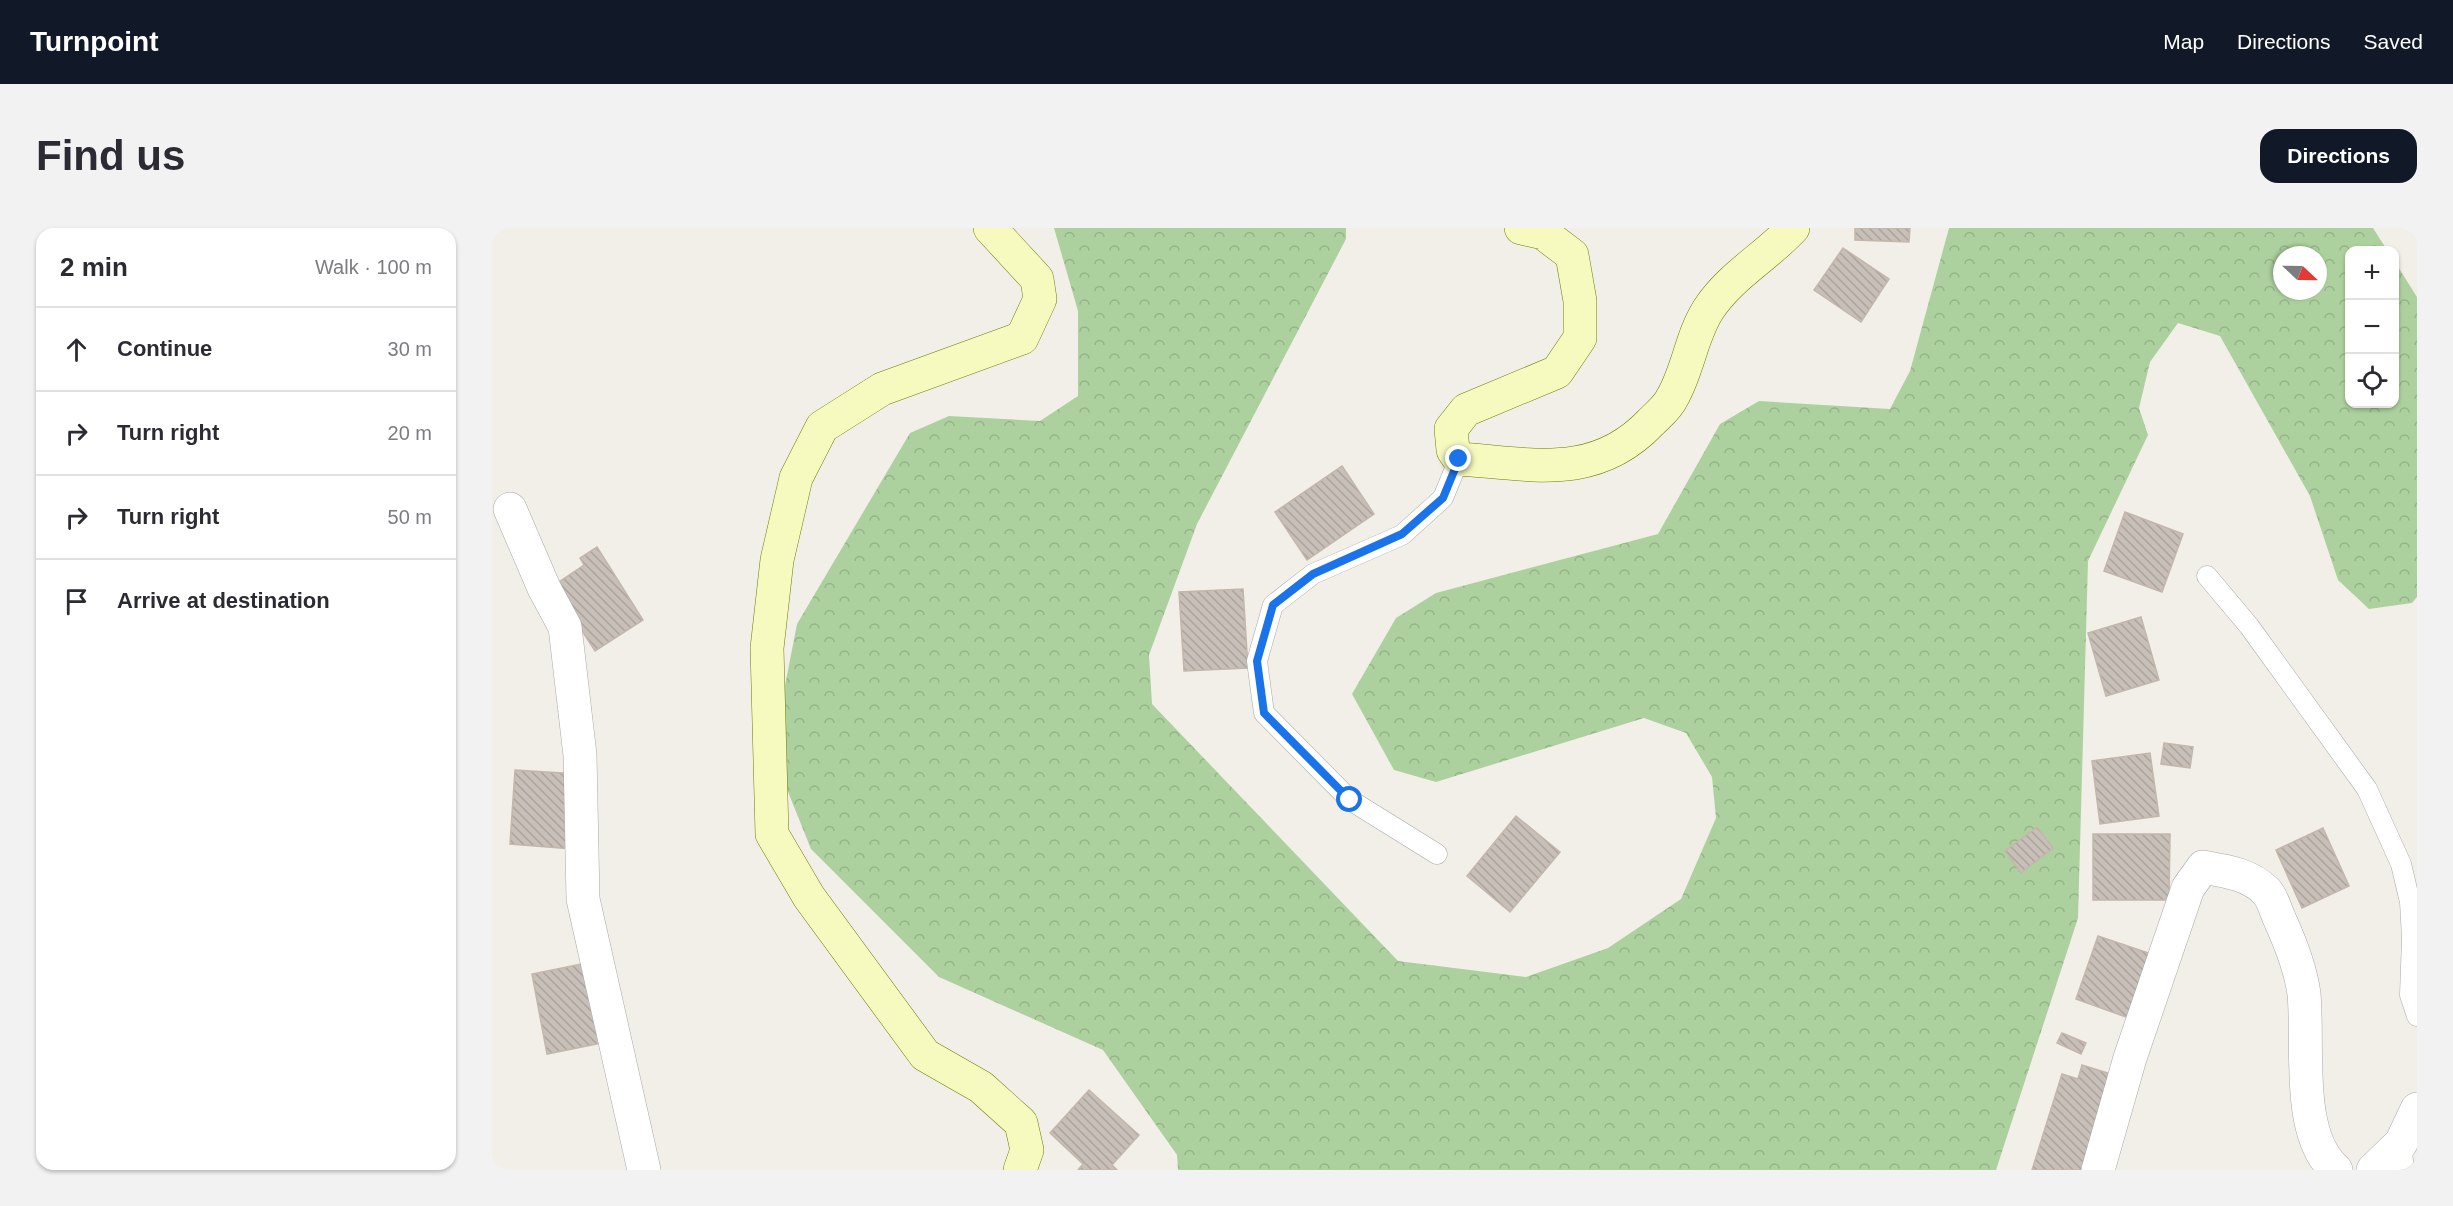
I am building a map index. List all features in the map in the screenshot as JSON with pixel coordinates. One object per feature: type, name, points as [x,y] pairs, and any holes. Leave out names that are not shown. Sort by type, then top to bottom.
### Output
[{"type":"street","points":[[990,228],[1037,279],[1040,299],[1022,338],[882,389],[872,395],[822,427],[796,478],[777,560],[767,648],[772,834],[808,897],[925,1055],[981,1087],[1021,1123],[1027,1150],[1020,1170]]},
{"type":"street","points":[[1521,228],[1543,233],[1572,255],[1580,301],[1580,339],[1557,372],[1466,410],[1451,429],[1453,450],[1459,459],[1560,466],[1608,456],[1643,430],[1672,399],[1693,342],[1708,310],[1741,272],[1778,244],[1793,228]]},
{"type":"street","points":[[510,509],[544,588],[565,627],[580,755],[583,899],[644,1170]]},
{"type":"street","points":[[2098,1170],[2130,1058],[2188,888],[2203,867],[2235,872],[2267,892],[2287,934],[2304,993],[2304,1048],[2312,1133],[2320,1154],[2336,1170]]},
{"type":"street","points":[[2373,1170],[2402,1157],[2417,1109]]},
{"type":"lane","points":[[1437,854],[1350,800],[1264,713],[1257,661],[1273,605],[1313,574],[1402,534],[1443,498],[1459,459]]},
{"type":"lane","points":[[2207,576],[2249,626],[2367,789],[2401,864],[2406,883],[2412,938],[2410,995],[2417,1016]]},
{"type":"green space","points":[[1054,228],[1346,228],[1346,239],[1197,524],[1149,655],[1152,704],[1398,961],[1526,977],[1608,948],[1681,899],[1716,818],[1712,777],[1686,733],[1644,718],[1436,782],[1394,770],[1352,694],[1396,618],[1436,593],[1658,534],[1720,424],[1759,401],[1890,409],[1910,371],[1949,228],[2373,228],[2384,246],[2345,246],[2345,408],[2399,408],[2399,268],[2417,297],[2417,597],[2412,603],[2369,609],[2338,580],[2310,496],[2220,336],[2178,323],[2150,362],[2139,408],[2148,435],[2088,561],[2078,918],[1996,1170],[1178,1170],[1177,1155],[1103,1050],[939,977],[811,849],[772,752],[797,624],[910,433],[949,416],[1040,421],[1078,396],[1078,311]]},
{"type":"building","points":[[1855,228],[1910,228],[1909,242],[1855,240]]},
{"type":"building","points":[[1843,248],[1889,279],[1861,322],[1814,290]]},
{"type":"building","points":[[1342,466],[1374,514],[1307,560],[1275,512]]},
{"type":"building","points":[[2125,512],[2183,534],[2162,592],[2104,571]]},
{"type":"building","points":[[597,547],[643,620],[595,651],[553,586],[584,565],[580,558]]},
{"type":"building","points":[[1243,589],[1248,668],[1184,671],[1179,592]]},
{"type":"building","points":[[2141,617],[2159,680],[2106,696],[2088,633]]},
{"type":"building","points":[[2164,743],[2193,747],[2190,768],[2161,764]]},
{"type":"building","points":[[2150,753],[2159,816],[2100,824],[2092,761]]},
{"type":"building","points":[[515,770],[578,774],[572,849],[510,844]]},
{"type":"building","points":[[1516,816],[1560,852],[1510,912],[1467,876]]},
{"type":"building","points":[[2037,827],[2053,848],[2021,873],[2005,851]]},
{"type":"building","points":[[2323,828],[2349,886],[2302,908],[2276,850]]},
{"type":"building","points":[[2093,834],[2170,834],[2169,900],[2093,900]]},
{"type":"building","points":[[2098,936],[2160,957],[2137,1021],[2076,999]]},
{"type":"building","points":[[592,962],[607,1042],[547,1054],[532,974]]},
{"type":"building","points":[[2062,1033],[2086,1043],[2081,1054],[2057,1043]]},
{"type":"building","points":[[2082,1065],[2114,1075],[2084,1170],[2032,1170],[2062,1074],[2078,1079]]},
{"type":"building","points":[[1089,1090],[1139,1135],[1112,1165],[1117,1170],[1078,1170],[1083,1164],[1050,1133]]},
{"type":"route","points":[[1350,800],[1264,713],[1257,661],[1273,605],[1313,574],[1402,534],[1443,498],[1459,459]]}]
